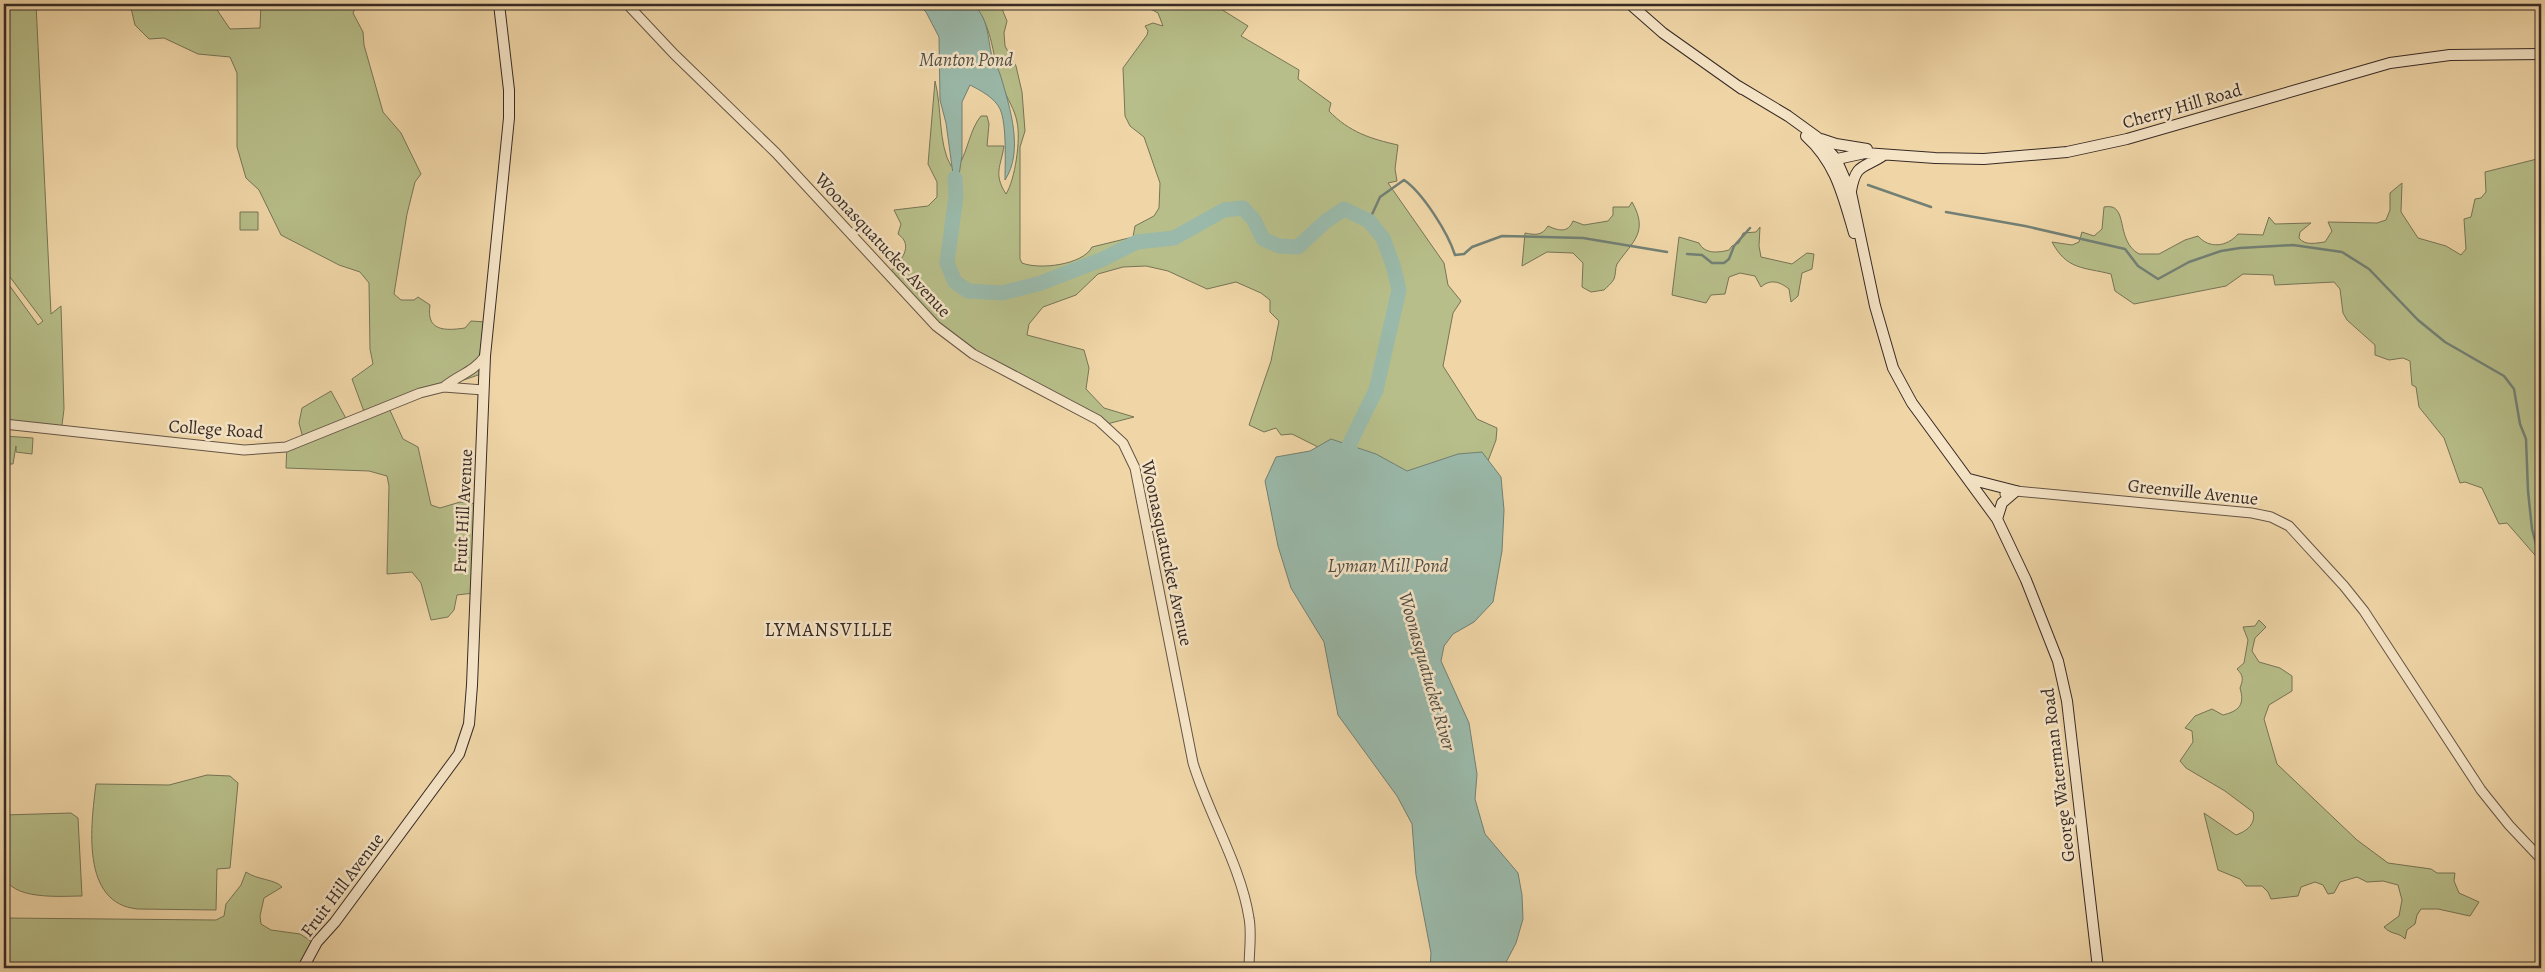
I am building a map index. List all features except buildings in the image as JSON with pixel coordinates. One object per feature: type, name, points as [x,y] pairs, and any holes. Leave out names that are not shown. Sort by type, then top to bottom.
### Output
[{"type":"main road","name":"Fruit Hill Avenue","points":[[303,968],[324,932],[335,922],[455,760],[465,738],[472,692],[485,356],[508,132],[509,90],[499,4]]},
{"type":"main road","points":[[1630,4],[1663,33],[1803,134],[1832,160],[1860,253],[1863,257]]},
{"type":"main road","name":"Cherry Hill Road","points":[[1832,160],[1865,153],[1984,159],[2066,152],[2127,139],[2371,67],[2404,60],[2450,55],[2541,54]]},
{"type":"main road","points":[[1738,86],[1788,116],[1817,137],[1836,144],[1902,152],[1915,157]]},
{"type":"main road","points":[[1817,137],[1851,193],[1863,257],[1884,343],[1896,374],[1912,402],[1986,504]]},
{"type":"main road","points":[[1851,193],[1853,180],[1859,168],[1885,154]]},
{"type":"main road","points":[[1968,479],[2016,491]]},
{"type":"main road","points":[[1997,519],[2002,503],[2016,491]]},
{"type":"main road","name":"Greenville Avenue","points":[[1986,504],[2005,494]]},
{"type":"main road","name":"George Waterman Road","points":[[1986,504],[1997,519],[2031,592],[2058,661],[2064,685],[2070,718],[2098,968]]},
{"type":"street","name":"Woonasquatucket Avenue","points":[[627,4],[674,54],[776,153],[936,326],[973,354],[1098,420],[1123,443],[1135,468],[1193,763],[1239,882],[1250,919],[1249,968]]},
{"type":"street","name":"College Road","points":[[444,387],[452,380],[478,367],[485,356]]},
{"type":"street","name":"College Road","points":[[4,424],[244,450],[267,450],[286,447],[308,440],[405,398],[444,387],[484,390]]},
{"type":"street","name":"Greenville Avenue","points":[[2005,494],[2016,491],[2252,513],[2271,517],[2289,526],[2364,611],[2481,790],[2509,825],[2541,859]]},
{"type":"green space","points":[[4,4],[36,4],[51,314],[61,306],[64,409],[62,425],[60,427],[4,421],[4,278],[38,325],[43,321],[4,269]]},
{"type":"green space","points":[[130,4],[213,4],[230,29],[260,28],[261,4],[357,4],[353,13],[363,32],[364,45],[383,112],[401,133],[421,174],[415,182],[407,214],[394,294],[401,300],[414,300],[418,297],[430,305],[429,314],[431,320],[438,327],[444,329],[465,328],[471,321],[486,322],[484,373],[388,406],[403,439],[418,447],[431,505],[440,508],[460,502],[478,504],[474,593],[457,595],[454,610],[448,617],[431,620],[421,583],[412,572],[387,574],[389,486],[387,476],[369,471],[286,468],[287,443],[303,438],[299,423],[302,408],[331,391],[349,424],[366,417],[352,379],[373,364],[370,349],[369,283],[360,272],[339,265],[281,235],[259,190],[246,178],[237,147],[237,73],[230,57],[198,54],[164,38],[149,39],[135,25]]},
{"type":"green space","points":[[972,4],[1031,4],[1002,9],[1007,21],[1004,33],[1005,46],[1016,66],[1022,92],[1025,131],[1020,147],[1020,259],[1022,263],[1049,266],[1070,262],[1080,258],[1092,247],[1133,237],[1135,226],[1154,216],[1159,208],[1160,183],[1144,137],[1130,126],[1125,116],[1123,68],[1147,35],[1148,31],[1145,26],[1153,23],[1163,26],[1158,13],[1149,8],[1154,4],[1159,8],[1163,4],[1213,4],[1248,26],[1241,36],[1299,70],[1298,79],[1331,103],[1329,111],[1344,124],[1361,134],[1398,145],[1395,169],[1397,181],[1388,183],[1444,263],[1448,285],[1461,301],[1453,313],[1443,366],[1477,419],[1497,428],[1496,440],[1488,461],[1393,474],[1320,448],[1292,434],[1281,435],[1276,428],[1264,432],[1249,425],[1271,361],[1279,321],[1270,312],[1270,300],[1261,293],[1236,282],[1207,289],[1168,271],[1146,266],[1123,267],[1098,274],[1076,295],[1043,307],[1029,324],[1027,335],[1084,350],[1089,368],[1086,389],[1104,408],[1134,417],[1107,424],[993,363],[934,322],[889,273],[901,259],[906,249],[903,239],[898,234],[901,224],[894,210],[928,206],[937,197],[937,182],[928,164],[935,81],[944,147],[951,166],[959,165],[977,121],[981,116],[987,116],[989,124],[987,146],[1004,146],[999,175],[1006,194],[1012,179],[1018,149],[1016,118],[1002,86],[989,32],[979,12]]},
{"type":"green space","points":[[2541,158],[2541,562],[2507,523],[2499,524],[2482,488],[2465,482],[2460,483],[2444,438],[2419,407],[2416,387],[2412,385],[2410,361],[2403,358],[2389,360],[2375,355],[2375,345],[2347,320],[2343,313],[2340,289],[2334,282],[2275,285],[2273,275],[2243,274],[2226,286],[2134,304],[2115,291],[2111,274],[2070,263],[2052,242],[2072,245],[2079,242],[2082,232],[2094,236],[2102,229],[2104,207],[2112,207],[2117,210],[2120,216],[2131,248],[2139,254],[2159,254],[2185,240],[2198,236],[2207,243],[2218,245],[2229,242],[2238,234],[2263,235],[2269,217],[2275,224],[2311,223],[2300,232],[2299,238],[2301,241],[2307,243],[2325,242],[2332,231],[2328,222],[2377,223],[2386,220],[2390,210],[2390,193],[2402,183],[2401,212],[2418,238],[2446,246],[2461,255],[2466,249],[2464,219],[2471,217],[2475,199],[2481,198],[2486,192],[2485,172]]},
{"type":"green space","points":[[1632,202],[1639,221],[1637,236],[1617,264],[1611,284],[1604,290],[1591,292],[1582,287],[1583,263],[1573,253],[1547,252],[1522,266],[1525,233],[1538,234],[1543,232],[1548,226],[1563,230],[1569,228],[1573,221],[1584,225],[1608,221],[1613,215],[1613,207],[1629,207]]},
{"type":"green space","points":[[240,212],[258,212],[258,230],[240,230]]},
{"type":"green space","points":[[1760,227],[1759,246],[1761,257],[1792,264],[1807,253],[1814,254],[1812,269],[1802,273],[1798,296],[1791,302],[1789,289],[1782,284],[1771,282],[1761,287],[1755,276],[1740,273],[1729,277],[1725,294],[1711,295],[1706,303],[1672,295],[1679,237],[1699,243],[1708,251],[1720,252],[1729,250],[1732,246],[1739,243],[1743,233],[1756,232]]},
{"type":"green space","points":[[4,436],[33,438],[32,454],[16,452],[16,446],[13,464],[5,464],[4,482]]},
{"type":"green space","points":[[2259,620],[2266,627],[2255,638],[2252,651],[2259,662],[2280,668],[2292,676],[2292,691],[2269,705],[2264,719],[2277,764],[2357,840],[2388,863],[2431,869],[2437,873],[2455,873],[2454,881],[2459,893],[2479,902],[2470,916],[2438,909],[2421,909],[2415,924],[2407,930],[2405,939],[2384,927],[2399,916],[2402,900],[2398,885],[2383,881],[2367,882],[2357,877],[2340,882],[2334,893],[2328,894],[2323,885],[2315,882],[2301,887],[2298,896],[2271,899],[2268,892],[2262,886],[2246,886],[2240,879],[2218,870],[2204,813],[2236,835],[2250,826],[2254,816],[2253,812],[2225,791],[2186,768],[2180,761],[2193,742],[2192,731],[2185,728],[2195,716],[2212,709],[2223,715],[2237,709],[2242,699],[2240,688],[2242,678],[2237,669],[2244,663],[2248,640],[2243,627],[2255,626]]},
{"type":"green space","points":[[207,775],[230,776],[238,783],[230,868],[217,869],[216,910],[138,909],[119,904],[106,893],[98,878],[93,860],[92,820],[96,784],[169,785]]},
{"type":"green space","points":[[71,813],[78,818],[82,896],[37,895],[15,889],[8,883],[4,874],[2,852],[4,815]]},
{"type":"green space","points":[[246,872],[255,877],[275,882],[282,887],[264,898],[260,916],[261,924],[271,930],[300,934],[314,943],[303,968],[4,968],[4,918],[216,920],[224,916],[226,904],[241,885]]},
{"type":"water","name":"Manton Pond","points":[[918,4],[972,4],[982,15],[992,56],[1005,89],[1014,129],[1014,156],[1011,169],[1005,180],[1005,134],[1000,109],[991,98],[970,85],[962,102],[962,155],[956,196],[946,123],[940,100],[939,37],[926,12]]},
{"type":"water","name":"Lyman Mill Pond","points":[[1331,439],[1376,454],[1407,471],[1458,454],[1482,452],[1501,477],[1504,510],[1502,551],[1493,602],[1474,622],[1453,634],[1444,646],[1441,661],[1469,723],[1477,774],[1475,799],[1485,834],[1518,873],[1522,895],[1523,919],[1516,943],[1503,968],[1430,968],[1431,953],[1416,875],[1412,824],[1397,796],[1338,715],[1324,642],[1291,588],[1278,546],[1265,481],[1276,457],[1310,451]]},
{"type":"waterway","name":"Woonasquatucket River","points":[[955,178],[956,196],[947,263],[955,282],[968,291],[1002,293],[1038,284],[1101,260],[1137,242],[1174,238],[1224,210],[1243,208],[1254,220],[1263,239],[1279,246],[1298,247],[1326,221],[1344,209],[1369,221],[1383,238],[1393,265],[1399,290],[1376,390],[1349,445],[1355,465]]},
{"type":"waterway","points":[[1369,221],[1380,197],[1404,180],[1419,194],[1434,214],[1447,236],[1455,255],[1464,254],[1472,247],[1502,236],[1583,238],[1667,252]]},
{"type":"waterway","points":[[1868,185],[1931,207]]},
{"type":"waterway","points":[[1946,212],[2025,226],[2125,249],[2138,266],[2158,279],[2189,262],[2221,251],[2240,248],[2293,245],[2342,252],[2369,269],[2418,320],[2445,342],[2504,376],[2514,389],[2520,424],[2526,439],[2532,529],[2541,563]]},
{"type":"waterway","points":[[1687,254],[1702,255],[1712,263],[1724,263],[1729,259],[1734,246],[1750,228]]},
{"type":"district","name":"LYMANSVILLE","points":[[829,629]]}]
